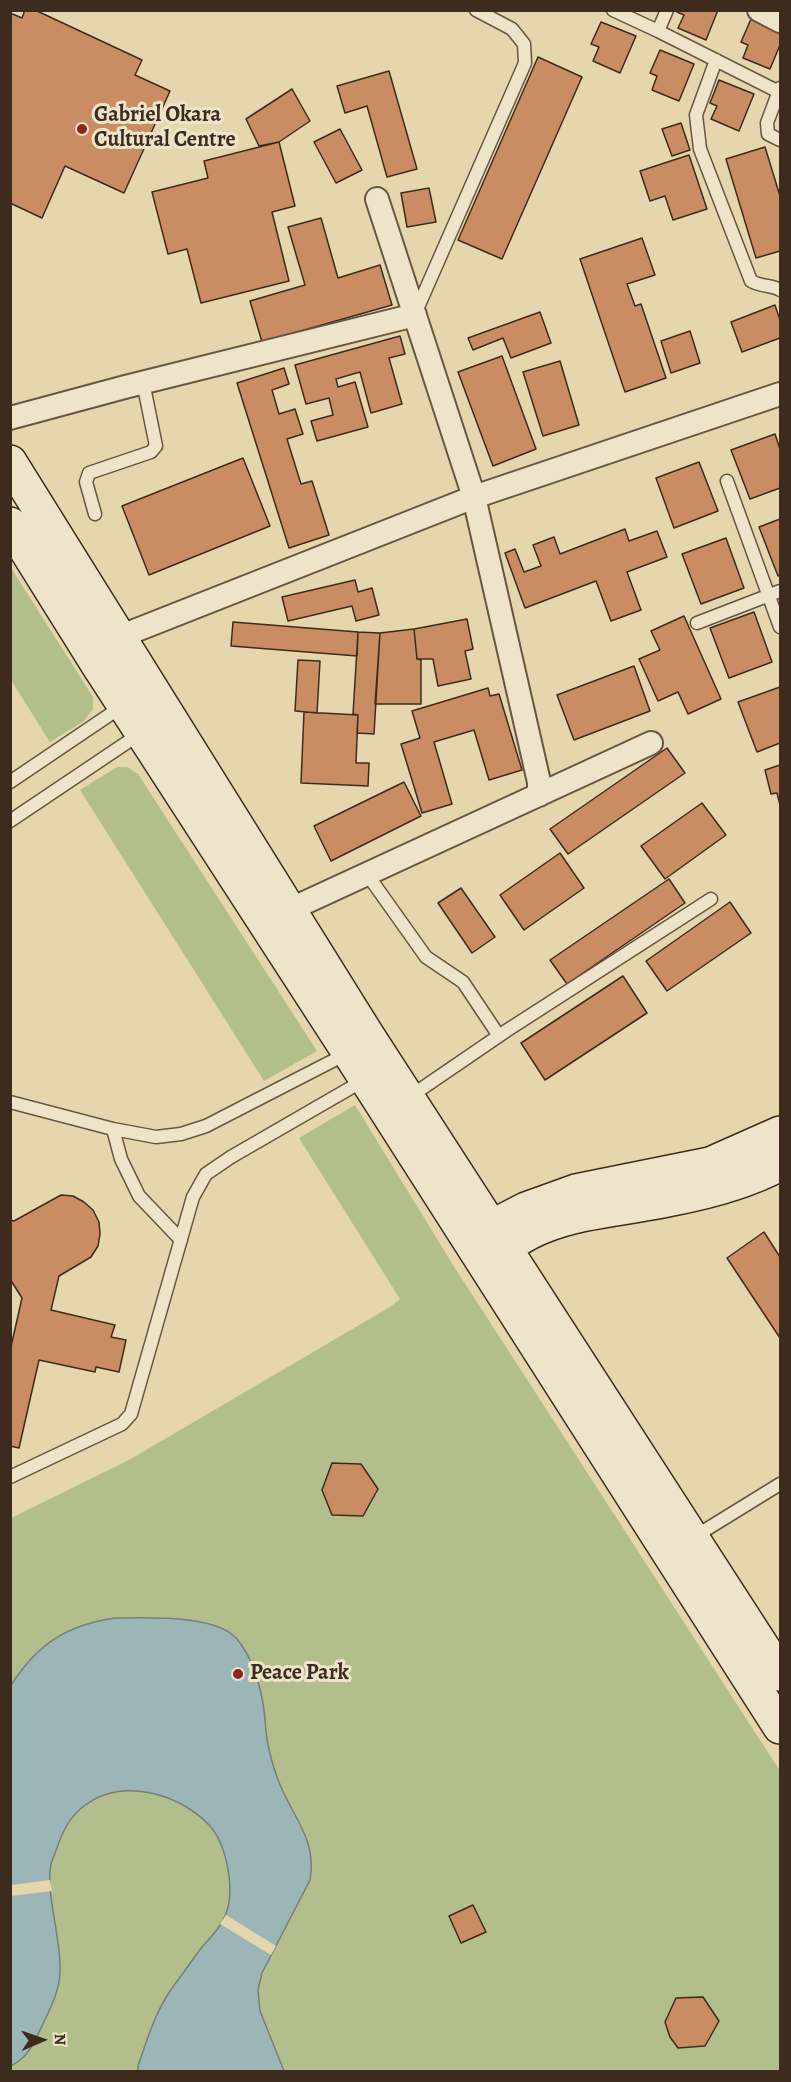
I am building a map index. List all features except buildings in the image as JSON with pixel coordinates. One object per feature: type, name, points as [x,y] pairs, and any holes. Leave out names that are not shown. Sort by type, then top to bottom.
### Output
[{"type":"main road","points":[[10,462],[118,637],[277,915],[357,1066],[487,1244],[693,1538],[780,1674]]},
{"type":"main road","points":[[10,524],[141,733],[277,915],[408,1098],[487,1244],[780,1727]]},
{"type":"main road","points":[[487,1244],[526,1209],[576,1191],[710,1164],[780,1133]]},
{"type":"main road","points":[[487,1244],[579,1215],[682,1197],[723,1186],[764,1173],[780,1164]]},
{"type":"street","points":[[759,10],[780,21]]},
{"type":"street","points":[[377,199],[474,497],[539,783],[539,795]]},
{"type":"street","points":[[10,418],[143,382],[415,315]]},
{"type":"street","points":[[118,637],[474,497],[780,394]]},
{"type":"street","points":[[277,915],[651,743]]},
{"type":"lane","points":[[415,315],[525,63],[524,44],[512,29],[492,14],[476,10]]},
{"type":"lane","points":[[613,10],[780,90],[767,123],[768,134],[780,140]]},
{"type":"lane","points":[[658,31],[667,10]]},
{"type":"lane","points":[[716,60],[696,115],[700,149],[751,281],[761,286],[780,290]]},
{"type":"lane","points":[[95,514],[86,482],[89,473],[151,452],[156,446],[143,382]]},
{"type":"lane","points":[[727,481],[775,593],[780,627]]},
{"type":"lane","points":[[697,623],[775,593]]},
{"type":"lane","points":[[10,782],[124,705]]},
{"type":"lane","points":[[10,821],[141,733]]},
{"type":"lane","points":[[367,874],[426,957],[463,982],[499,1036]]},
{"type":"lane","points":[[408,1098],[499,1036],[711,899]]},
{"type":"lane","points":[[10,1102],[113,1129],[156,1137],[181,1134],[206,1126],[357,1066]]},
{"type":"lane","points":[[10,1477],[122,1424],[131,1414],[193,1197],[206,1174],[357,1066]]},
{"type":"lane","points":[[113,1129],[121,1159],[139,1196],[181,1240]]},
{"type":"lane","points":[[693,1538],[780,1485]]},
{"type":"green space","points":[[11,568],[93,697],[93,709],[84,721],[50,742],[11,680]]},
{"type":"green space","points":[[117,767],[127,767],[138,774],[317,1051],[264,1081],[80,790]]},
{"type":"green space","name":"Peace Park","points":[[355,1105],[453,1265],[780,1771],[780,2071],[11,2072],[11,1518],[129,1460],[400,1299],[299,1138]]},
{"type":"water","points":[[115,1618],[180,1619],[213,1625],[227,1631],[237,1639],[253,1667],[262,1698],[273,1765],[281,1788],[306,1837],[310,1850],[310,1880],[262,1973],[258,1990],[260,2011],[284,2071],[138,2071],[149,2034],[163,2003],[216,1932],[226,1914],[230,1892],[228,1867],[224,1854],[215,1832],[208,1824],[196,1813],[165,1797],[149,1792],[132,1791],[115,1792],[99,1797],[84,1806],[72,1818],[61,1837],[51,1864],[50,1876],[60,1960],[58,1988],[26,2055],[11,2066],[10,1687],[30,1659],[54,1639],[82,1626]]},
{"type":"pier","points":[[50,1880],[52,1891],[11,1896],[11,1885]]},
{"type":"pier","points":[[226,1915],[276,1946],[271,1955],[220,1924]]},
{"type":"place","name":"Gabriel Okara Cultural Centre","points":[[82,129]]},
{"type":"place","name":"Peace Park","points":[[238,1674]]}]
